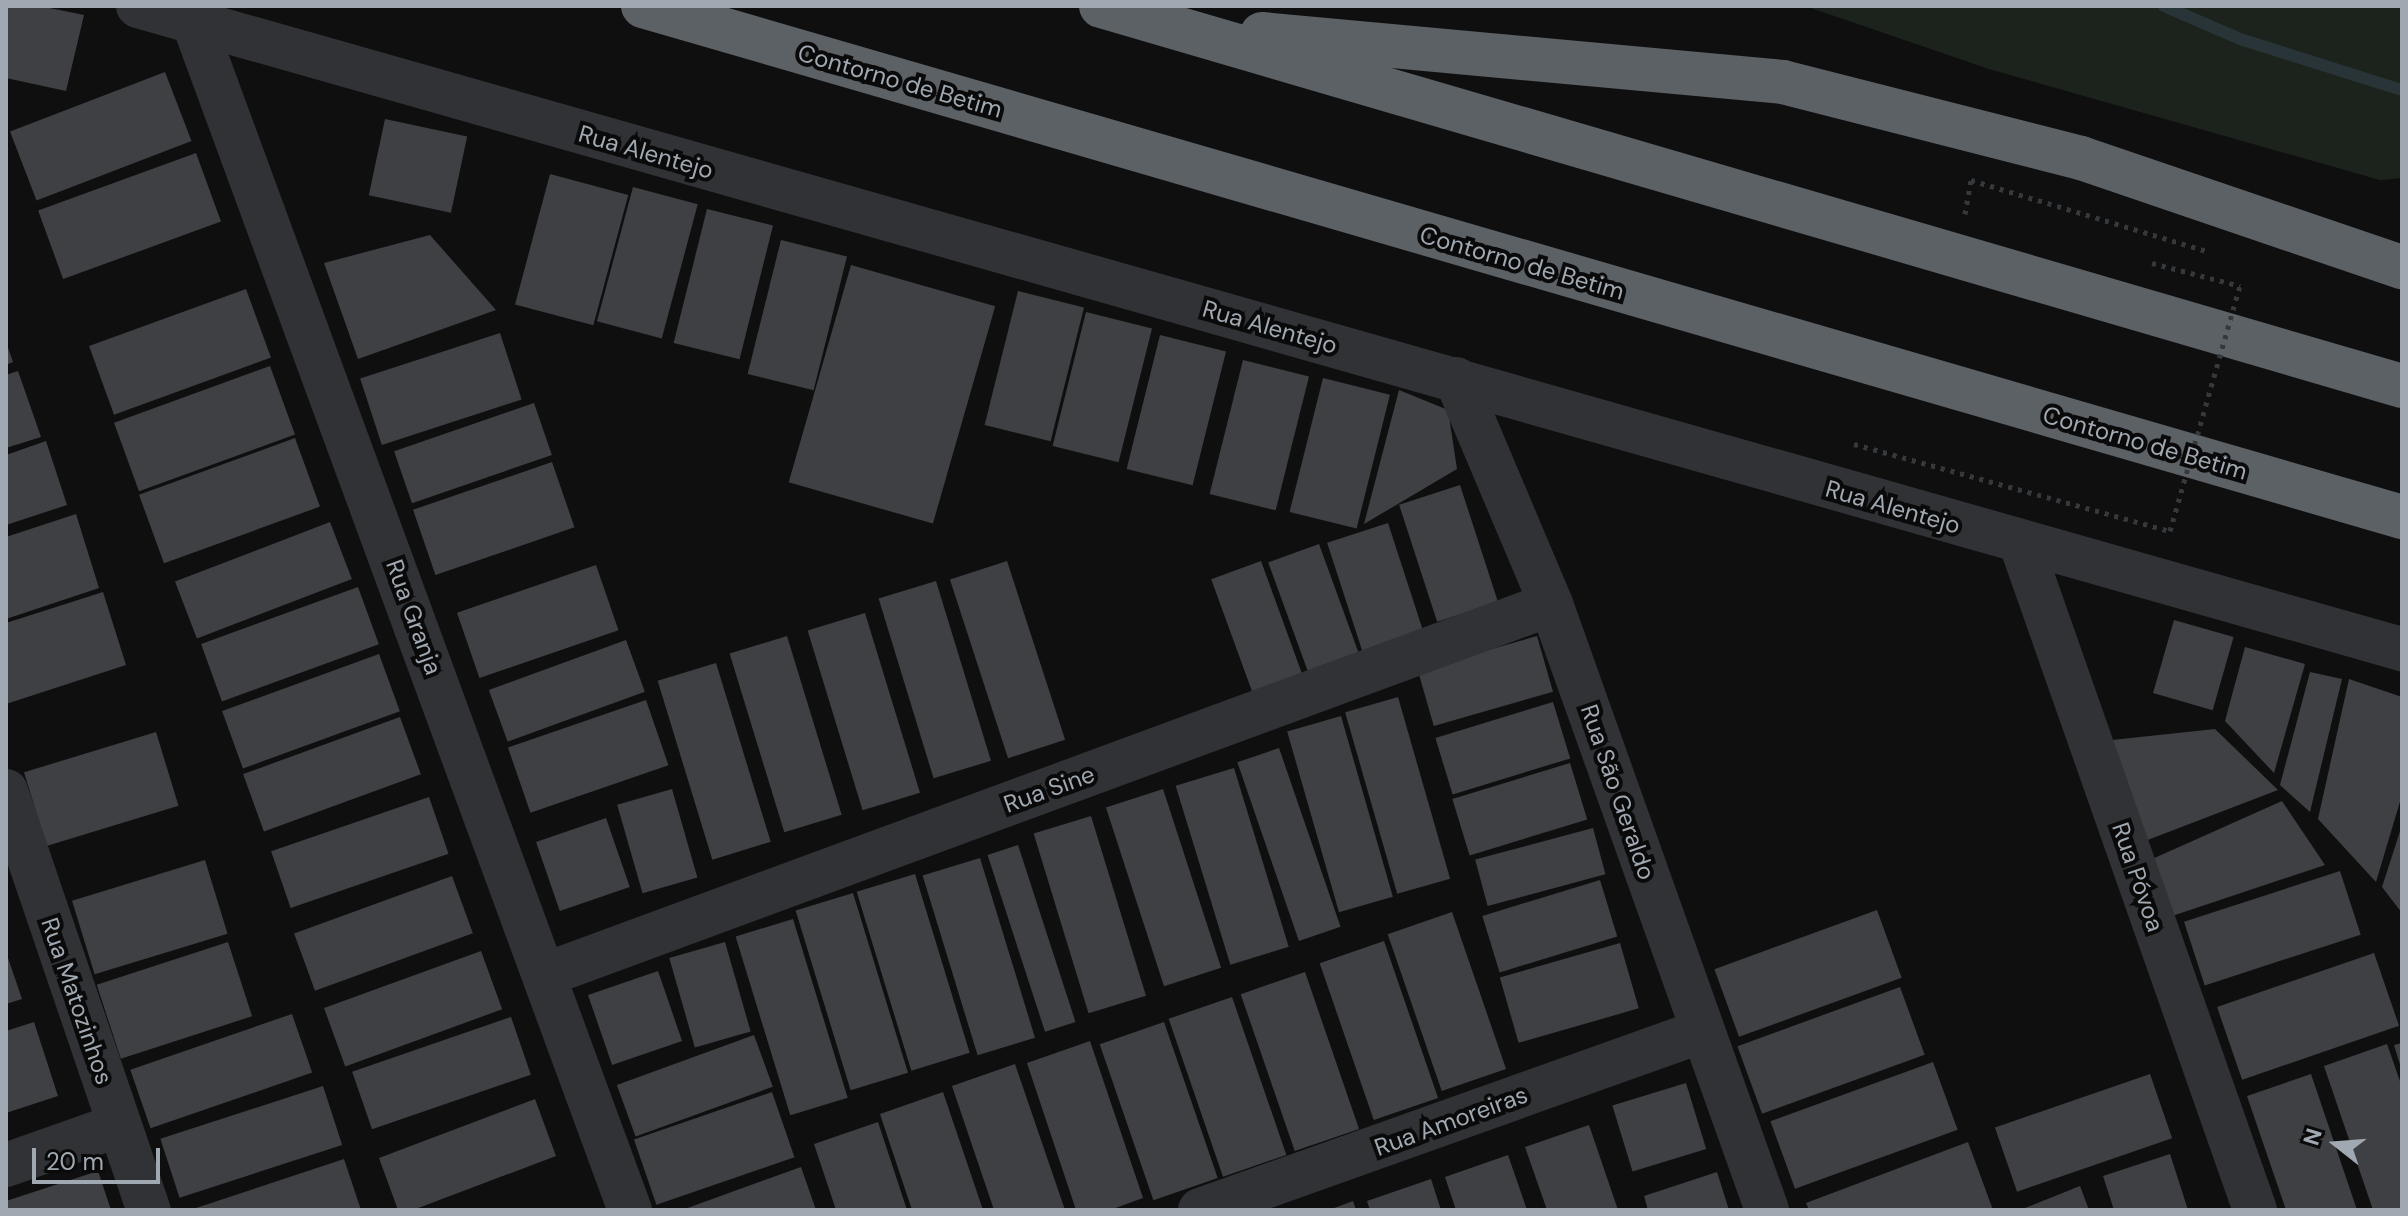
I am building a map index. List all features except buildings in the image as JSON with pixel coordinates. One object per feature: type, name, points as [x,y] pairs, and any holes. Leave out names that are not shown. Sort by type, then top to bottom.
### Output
[{"type":"highway","name":"Contorno de Betim","points":[[643,6],[2402,517]]},
{"type":"highway","points":[[1101,6],[2402,386]]},
{"type":"highway","points":[[1169,26],[1783,82],[2081,158],[2402,267]]},
{"type":"highway","points":[[2346,248],[2402,247]]},
{"type":"street","name":"Rua Alentejo","points":[[138,6],[1456,379],[2021,544],[2402,649]]},
{"type":"street","name":"Rua Granja","points":[[194,24],[547,974],[630,1210]]},
{"type":"street","name":"Rua São Geraldo","points":[[1456,379],[1551,604],[1767,1210]]},
{"type":"street","name":"Rua Póvoa","points":[[2021,544],[2255,1210]]},
{"type":"street","name":"Rua Sine","points":[[547,974],[1551,604]]},
{"type":"street","name":"Rua Matozinhos","points":[[6,791],[149,1210]]},
{"type":"street","name":"Rua Amoreiras","points":[[1200,1210],[1702,1031]]},
{"type":"street","points":[[6,1165],[119,1125]]},
{"type":"path","points":[[1980,218],[1965,214],[1971,180],[2224,256]]},
{"type":"path","points":[[2148,262],[2240,286],[2170,531]]},
{"type":"shaded area","points":[[1805,6],[2402,6],[2402,178],[2380,180],[1989,69]]},
{"type":"waterway","points":[[2164,6],[2240,39],[2402,90]]}]
